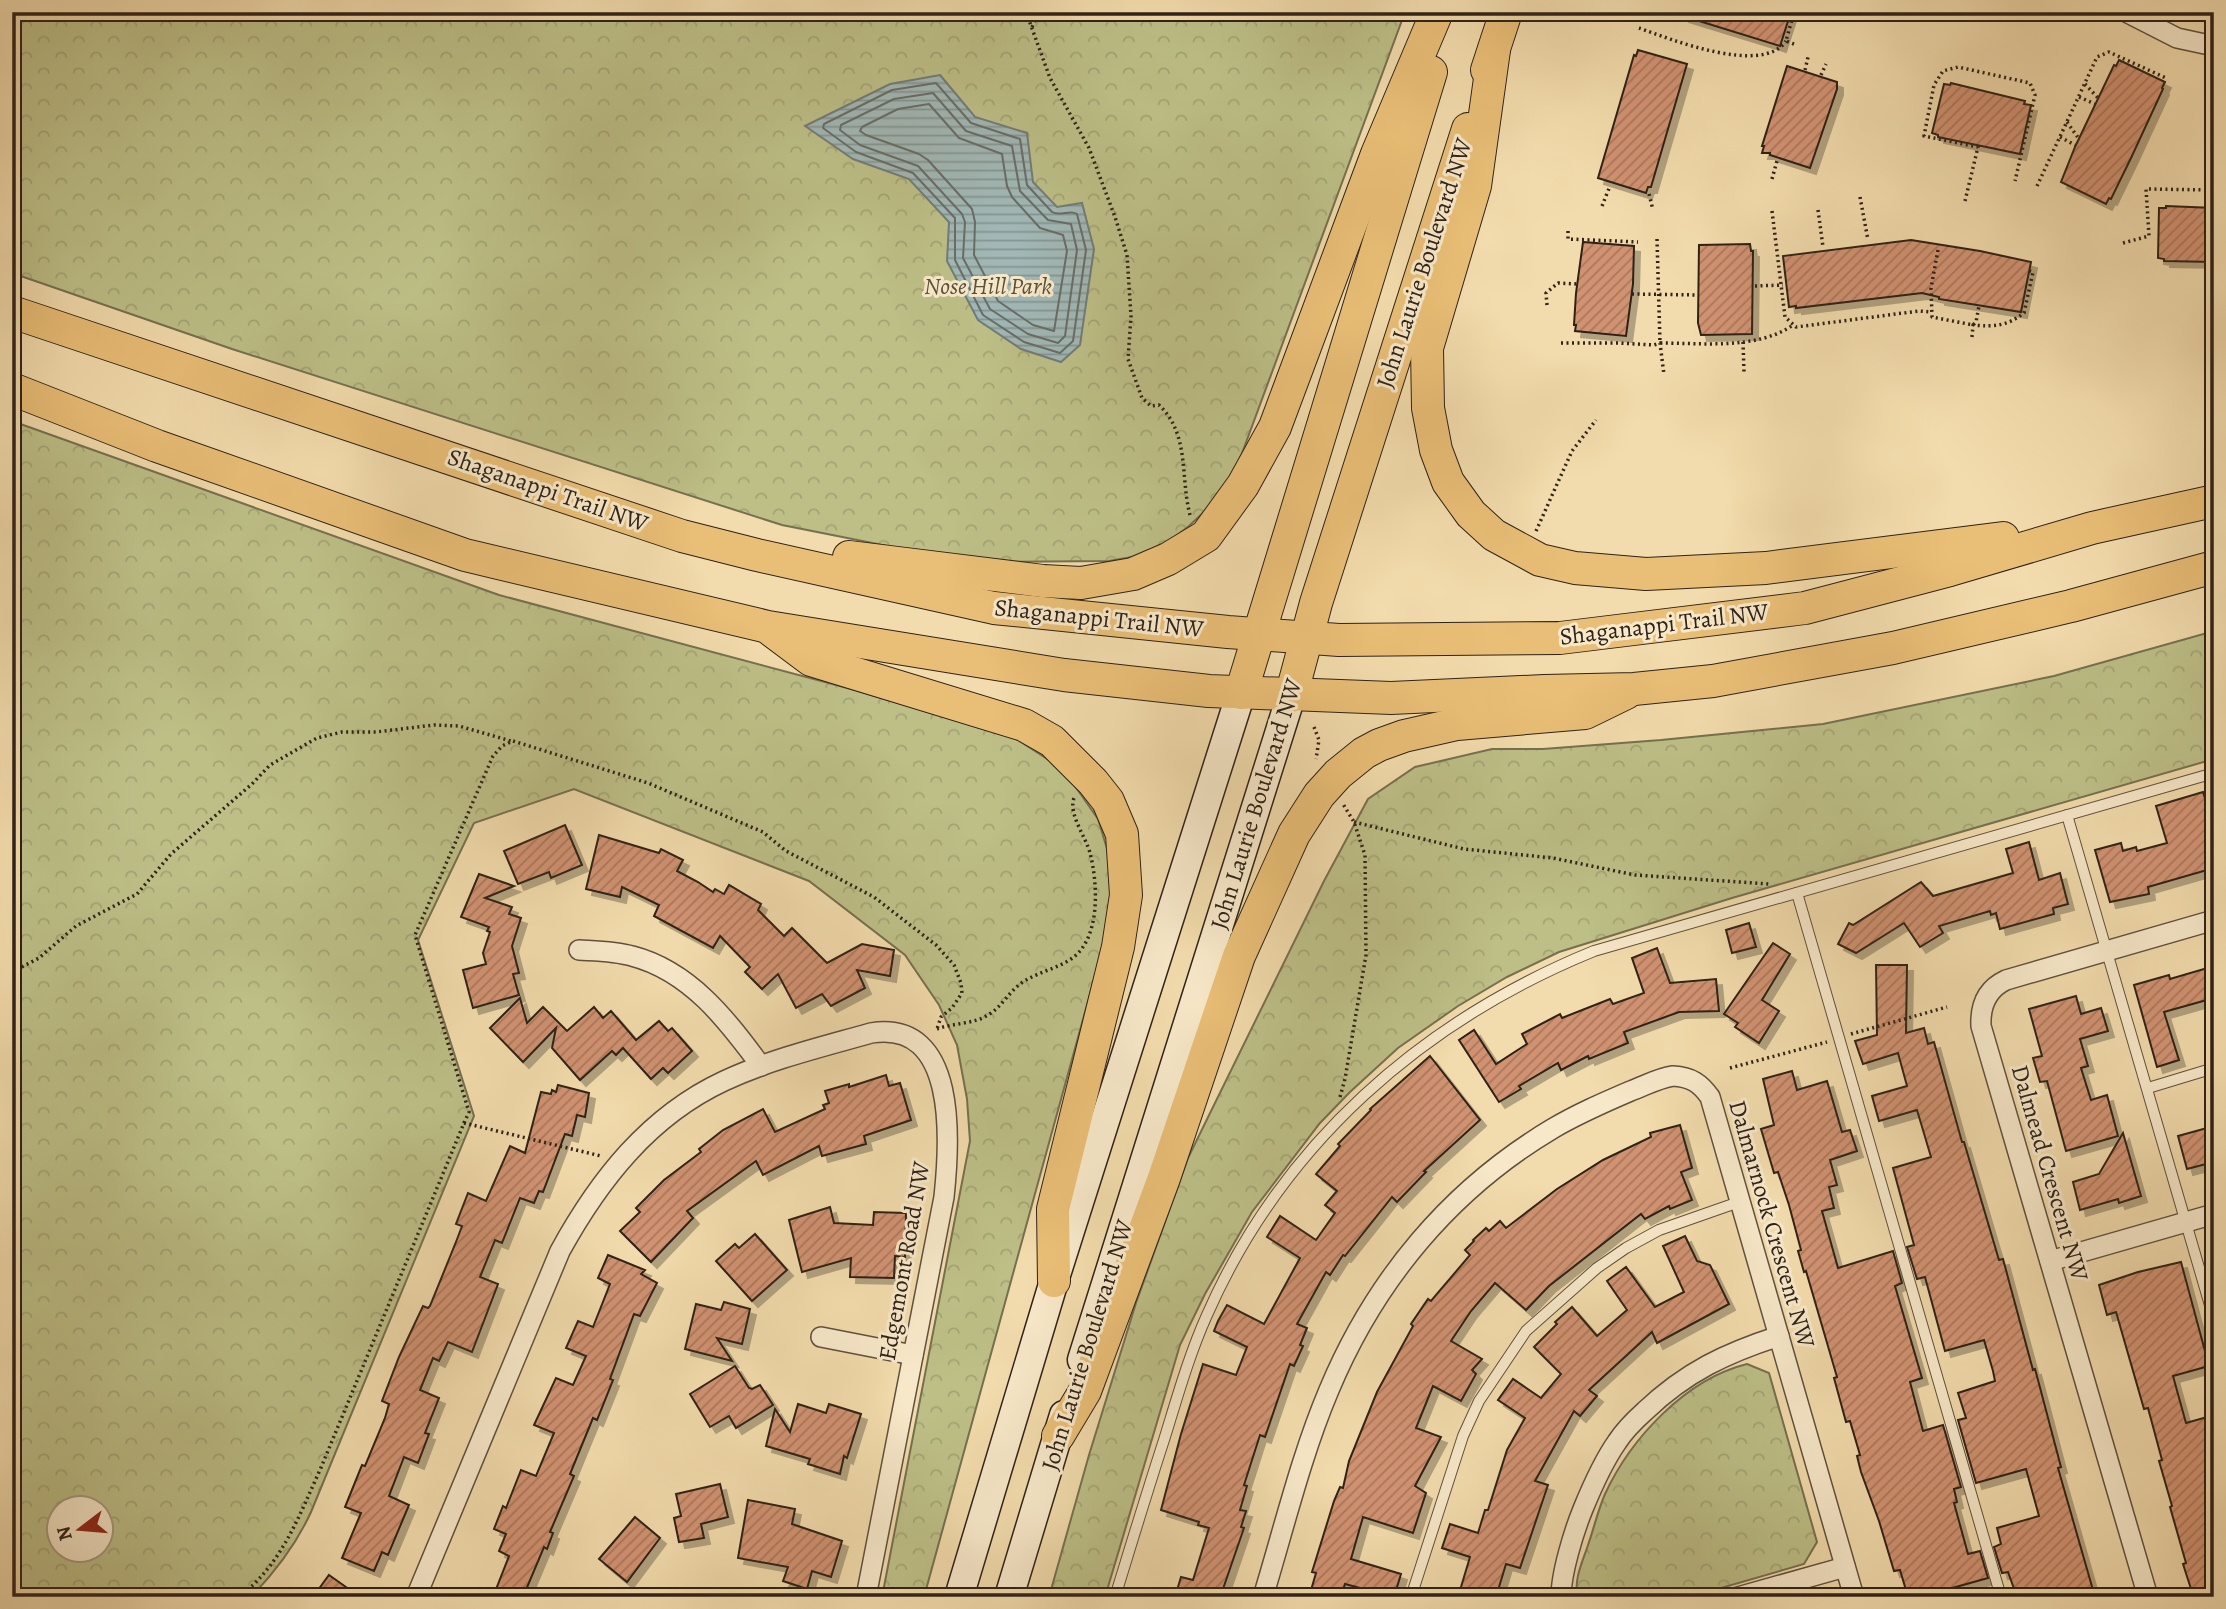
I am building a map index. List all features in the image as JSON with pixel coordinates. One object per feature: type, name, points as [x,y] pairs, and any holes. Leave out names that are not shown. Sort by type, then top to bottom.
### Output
[{"type":"main road","points":[[757,555],[820,554],[1043,581],[1081,583],[1133,574],[1168,559],[1206,536],[1243,485],[1275,427],[1377,155],[1437,12]]},
{"type":"main road","name":"John Laurie Boulevard NW","points":[[959,1597],[1054,1281],[1241,693],[1449,12]]},
{"type":"main road","name":"John Laurie Boulevard NW","points":[[1009,1597],[1291,696],[1394,355],[1506,12]]},
{"type":"main road","points":[[1494,50],[1475,186],[1427,348],[1427,408],[1436,450],[1448,482],[1471,514],[1494,535],[1540,560],[1575,568],[1646,573],[1766,568],[2092,528]]},
{"type":"main road","name":"Shaganappi Trail NW","points":[[12,312],[682,536],[757,555],[994,608],[1307,639],[1560,638],[1805,608],[1950,570],[2092,528],[2214,500]]},
{"type":"main road","points":[[12,390],[157,446],[464,555],[768,627],[1064,675],[1241,693],[1391,698],[1634,690],[1713,681],[1893,648],[2071,606],[2214,567]]},
{"type":"main road","points":[[768,627],[811,660],[1024,725],[1052,741],[1108,801],[1122,834],[1126,895],[1118,947],[1053,1209],[1054,1281]]},
{"type":"main road","points":[[1058,1436],[1085,1391],[1164,1178],[1239,956],[1294,834],[1319,795],[1338,774],[1364,753],[1404,736],[1457,724],[1585,713],[1634,690]]},
{"type":"street","points":[[2126,12],[2177,38],[2214,46]]},
{"type":"street","name":"Dalmead Crescent NW","points":[[2148,1597],[1981,1026],[1982,1005],[1990,991],[2006,980],[2214,920]]},
{"type":"street","points":[[579,950],[633,956],[656,964],[682,980],[717,1011],[761,1066]]},
{"type":"street","name":"Edgemont Road NW","points":[[416,1597],[560,1251],[580,1214],[620,1161],[656,1126],[683,1105],[722,1082],[761,1066],[887,1030],[901,1032],[916,1039],[931,1056],[946,1117],[947,1168],[914,1355],[866,1597]]},
{"type":"street","name":"Dalmarnock Crescent NW","points":[[1263,1597],[1315,1428],[1353,1337],[1373,1301],[1414,1246],[1490,1171],[1529,1143],[1581,1112],[1667,1077],[1678,1076],[1697,1082],[1710,1097],[1854,1597]]},
{"type":"street","points":[[2050,1261],[2214,1214]]},
{"type":"street","points":[[1561,1597],[1575,1528],[1617,1441],[1635,1420],[1670,1388],[1705,1365],[1737,1349],[1779,1336]]},
{"type":"street","points":[[821,1337],[914,1355]]},
{"type":"street","points":[[1738,1597],[1845,1567]]},
{"type":"lane","points":[[1115,1597],[1180,1389],[1207,1314],[1258,1220],[1301,1160],[1331,1126],[1376,1083],[1423,1045],[1498,996],[1594,951],[2214,773]]},
{"type":"lane","points":[[2067,815],[2214,1319]]},
{"type":"lane","points":[[1797,893],[2001,1597]]},
{"type":"lane","points":[[2148,1088],[2214,1068]]},
{"type":"lane","points":[[1411,1597],[1463,1436],[1479,1401],[1526,1331],[1597,1268],[1626,1248],[1659,1230],[1739,1202]]},
{"type":"path","points":[[1027,12],[1050,78],[1089,148],[1122,237],[1127,255],[1131,316],[1128,359],[1146,404],[1159,405],[1176,428],[1191,517]]},
{"type":"path","points":[[1032,29],[1039,12]]},
{"type":"path","points":[[1639,28],[1698,48],[1738,55],[1774,51],[1786,41],[1794,12]]},
{"type":"path","points":[[1786,41],[1794,44]]},
{"type":"path","points":[[2037,186],[2097,57],[2109,52],[2166,78]]},
{"type":"path","points":[[1805,70],[1808,57]]},
{"type":"path","points":[[1821,75],[1826,64]]},
{"type":"path","points":[[1965,201],[1978,147],[1924,136],[1934,85],[1943,71],[1958,67],[2030,83],[2035,95],[2015,181]]},
{"type":"path","points":[[2085,84],[2098,98]]},
{"type":"path","points":[[2079,97],[2095,104]]},
{"type":"path","points":[[2067,122],[2079,139]]},
{"type":"path","points":[[2060,137],[2076,145]]},
{"type":"path","points":[[1772,179],[1777,161]]},
{"type":"path","points":[[1602,206],[1610,186]]},
{"type":"path","points":[[2123,243],[2149,236],[2146,189],[2214,190]]},
{"type":"path","points":[[1649,194],[1653,209]]},
{"type":"path","points":[[1860,197],[1868,240]]},
{"type":"path","points":[[1818,210],[1823,247]]},
{"type":"path","points":[[1772,211],[1785,317],[1796,327],[1919,311],[1931,312]]},
{"type":"path","points":[[1568,231],[1568,239],[1638,242]]},
{"type":"path","points":[[1657,239],[1660,343],[1664,375]]},
{"type":"path","points":[[1938,250],[1931,288],[1931,312],[1932,317],[1939,319],[1973,325],[2007,324],[2024,313],[2033,272],[2030,271]]},
{"type":"path","points":[[1547,306],[1546,293],[1558,283],[1577,284]]},
{"type":"path","points":[[1755,286],[1782,285]]},
{"type":"path","points":[[1632,294],[1698,295]]},
{"type":"path","points":[[1972,337],[1979,306]]},
{"type":"path","points":[[1560,343],[1619,340],[1654,345],[1743,342],[1779,335],[1793,325]]},
{"type":"path","points":[[1609,336],[1609,342]]},
{"type":"path","points":[[1743,342],[1744,372]]},
{"type":"path","points":[[1532,541],[1572,451],[1596,419]]},
{"type":"path","points":[[12,972],[39,958],[76,926],[137,894],[171,854],[270,765],[317,738],[342,732],[376,732],[434,725],[459,726],[648,783],[725,814],[763,832],[786,851],[874,897],[936,945],[958,973],[962,993],[952,1008],[941,1017],[937,1029],[988,1015],[1024,981],[1054,969],[1074,957],[1084,945],[1093,920],[1095,886],[1090,852],[1072,805],[1073,799],[1083,790]]},
{"type":"path","points":[[1314,727],[1319,740],[1316,759]]},
{"type":"path","points":[[239,1597],[271,1567],[296,1524],[468,1112],[415,935],[493,756],[502,746],[513,741]]},
{"type":"path","points":[[1331,1126],[1345,1079],[1366,955],[1365,855],[1354,822],[1339,797]]},
{"type":"path","points":[[1354,822],[1464,849],[1553,858],[1635,875],[1777,884],[1797,893]]},
{"type":"path","points":[[464,1123],[620,1161]]},
{"type":"green space","name":"Nose Hill Park","points":[[12,12],[1405,12],[1234,475],[1206,510],[1189,526],[1171,540],[1138,556],[1109,561],[968,562],[782,525],[232,349],[12,273]]},
{"type":"green space","points":[[12,421],[499,595],[851,689],[1013,737],[1063,769],[1098,819],[1108,852],[1112,914],[924,1597],[882,1597],[970,1141],[967,1099],[957,1045],[939,1005],[905,955],[809,881],[574,789],[474,823],[418,940],[474,1116],[311,1512],[285,1557],[251,1597],[12,1597]]},
{"type":"green space","points":[[2214,631],[2214,759],[1732,898],[1559,952],[1507,977],[1458,1006],[1398,1048],[1320,1123],[1252,1212],[1205,1294],[1180,1345],[1105,1597],[1049,1597],[1136,1303],[1188,1158],[1324,881],[1368,799],[1415,767],[1492,749],[1543,749],[1823,724],[2054,676]]},
{"type":"green space","points":[[1747,1364],[1769,1373],[1817,1542],[1804,1564],[1690,1597],[1578,1597],[1579,1571],[1600,1506],[1630,1452],[1645,1432],[1682,1397],[1724,1372]]},
{"type":"water","points":[[940,75],[975,117],[1027,133],[1033,182],[1057,207],[1082,203],[1094,249],[1080,345],[1061,362],[1021,349],[978,320],[947,261],[949,222],[909,179],[853,159],[805,126],[890,84]]},
{"type":"building","points":[[1684,12],[1791,12],[1780,46],[1683,16]]},
{"type":"building","points":[[1638,50],[1687,64],[1651,187],[1648,187],[1646,193],[1598,178],[1634,55],[1636,56]]},
{"type":"building","points":[[2119,60],[2165,82],[2131,158],[2106,204],[2061,182],[2075,147],[2114,65],[2116,66]]},
{"type":"building","points":[[1787,66],[1837,82],[1810,168],[1770,153],[1762,153]]},
{"type":"building","points":[[1951,83],[2025,101],[2024,104],[2031,105],[2020,154],[1938,137],[1932,133],[1944,84]]},
{"type":"building","points":[[2159,208],[2214,208],[2214,262],[2164,261],[2158,258]]},
{"type":"building","points":[[1911,240],[2031,262],[2021,312],[1939,299],[1922,293],[1789,307],[1783,256]]},
{"type":"building","points":[[1583,242],[1634,246],[1633,284],[1626,336],[1575,331],[1576,293]]},
{"type":"building","points":[[1750,244],[1753,251],[1752,334],[1701,335],[1698,323],[1699,245]]},
{"type":"building","points":[[2203,792],[2214,826],[2214,868],[2148,887],[2149,894],[2110,902],[2095,850],[2121,843],[2123,851],[2136,847],[2137,851],[2167,843],[2156,806]]},
{"type":"building","points":[[565,825],[582,865],[551,878],[549,872],[518,884],[504,851]]},
{"type":"building","points":[[599,835],[659,853],[661,849],[683,860],[677,871],[713,892],[715,889],[724,894],[729,885],[761,904],[758,910],[784,936],[792,928],[827,963],[862,944],[894,950],[890,976],[857,970],[865,988],[831,1006],[822,994],[796,1008],[778,974],[762,989],[745,972],[750,967],[720,936],[713,948],[654,916],[659,905],[622,887],[620,897],[586,889]]},
{"type":"building","points":[[2029,842],[2039,880],[2060,873],[2068,904],[2053,908],[2054,914],[2000,929],[1996,913],[1991,915],[1990,911],[1939,926],[1943,933],[1920,947],[1904,923],[1856,953],[1838,944],[1849,923],[1853,925],[1921,882],[1933,896],[2013,873],[2006,849]]},
{"type":"building","points":[[479,874],[514,886],[485,898],[512,907],[509,914],[521,918],[512,946],[519,973],[513,974],[519,995],[473,1008],[463,970],[486,964],[483,953],[490,932],[487,931],[489,927],[461,917]]},
{"type":"building","points":[[1749,923],[1756,947],[1732,953],[1726,930]]},
{"type":"building","points":[[1773,943],[1790,954],[1762,1000],[1779,1011],[1759,1043],[1735,1027],[1738,1023],[1724,1014]]},
{"type":"building","points":[[1657,948],[1670,983],[1716,979],[1719,1011],[1679,1012],[1624,1032],[1628,1043],[1589,1059],[1588,1056],[1561,1070],[1558,1063],[1519,1086],[1521,1089],[1499,1102],[1459,1040],[1474,1030],[1496,1064],[1527,1044],[1522,1034],[1560,1014],[1562,1018],[1610,999],[1613,1004],[1644,993],[1632,958]]},
{"type":"building","points":[[1876,965],[1907,965],[1906,1033],[1924,1028],[1928,1044],[1934,1042],[1962,1142],[1999,1260],[2003,1259],[2033,1370],[2035,1369],[2061,1467],[2058,1468],[2095,1597],[2017,1597],[2008,1572],[2002,1573],[1994,1547],[2001,1544],[1997,1528],[2039,1516],[2026,1469],[1976,1483],[1958,1420],[1966,1418],[1958,1393],[1995,1381],[1984,1340],[1945,1351],[1925,1277],[1917,1279],[1907,1247],[1914,1245],[1893,1168],[1931,1157],[1917,1110],[1879,1121],[1872,1096],[1907,1086],[1898,1053],[1863,1064],[1855,1041],[1877,1035]]},
{"type":"building","points":[[2214,966],[2214,998],[2164,1012],[2179,1060],[2157,1067],[2134,985],[2169,975],[2170,979]]},
{"type":"building","points":[[2076,996],[2081,1014],[2101,1008],[2108,1031],[2080,1039],[2088,1066],[2081,1068],[2091,1100],[2107,1095],[2118,1136],[2066,1151],[2047,1081],[2040,1082],[2033,1058],[2042,1056],[2029,1009]]},
{"type":"building","points":[[520,998],[527,1023],[543,1007],[567,1031],[594,1007],[603,1018],[611,1011],[636,1040],[659,1021],[668,1031],[672,1028],[692,1051],[668,1073],[663,1068],[651,1079],[623,1048],[616,1055],[612,1051],[580,1080],[552,1048],[556,1028],[523,1062],[490,1028]]},
{"type":"building","points":[[1430,1056],[1480,1120],[1424,1171],[1426,1172],[1397,1202],[1392,1197],[1345,1256],[1343,1255],[1330,1275],[1326,1272],[1297,1324],[1307,1328],[1300,1345],[1303,1346],[1294,1366],[1290,1364],[1265,1437],[1260,1435],[1244,1485],[1247,1486],[1240,1510],[1246,1511],[1241,1527],[1244,1528],[1223,1589],[1234,1592],[1233,1597],[1175,1597],[1181,1577],[1193,1580],[1209,1528],[1198,1525],[1199,1522],[1161,1510],[1181,1434],[1203,1364],[1236,1375],[1247,1347],[1214,1331],[1218,1321],[1227,1305],[1264,1324],[1300,1258],[1267,1237],[1280,1216],[1316,1240],[1335,1213],[1325,1205],[1337,1191],[1316,1174],[1340,1146],[1338,1144],[1370,1109]]},
{"type":"building","points":[[1792,1071],[1797,1090],[1827,1081],[1842,1132],[1850,1130],[1857,1151],[1830,1160],[1837,1185],[1829,1187],[1834,1208],[1822,1211],[1838,1268],[1893,1251],[1902,1283],[1895,1286],[1922,1378],[1910,1382],[1923,1431],[1943,1425],[1961,1487],[1954,1489],[1957,1502],[1954,1503],[1968,1554],[1980,1551],[1988,1578],[1938,1592],[1940,1597],[1908,1597],[1900,1570],[1894,1571],[1861,1472],[1857,1456],[1860,1455],[1850,1421],[1846,1422],[1834,1378],[1837,1377],[1798,1251],[1801,1250],[1789,1205],[1778,1172],[1774,1173],[1761,1129],[1774,1125],[1763,1079]]},
{"type":"building","points":[[886,1075],[889,1086],[900,1083],[911,1120],[864,1136],[866,1144],[822,1156],[819,1146],[763,1175],[756,1161],[687,1211],[693,1218],[651,1262],[620,1231],[640,1212],[636,1208],[664,1180],[701,1152],[699,1149],[723,1130],[763,1109],[775,1132],[825,1109],[823,1105],[829,1103],[825,1091],[849,1084],[849,1087]]},
{"type":"building","points":[[558,1085],[589,1093],[585,1117],[577,1115],[572,1136],[565,1134],[543,1192],[539,1191],[534,1203],[520,1198],[502,1243],[495,1240],[480,1277],[498,1284],[472,1352],[448,1342],[439,1361],[433,1358],[420,1390],[439,1398],[425,1433],[429,1434],[418,1463],[404,1457],[389,1496],[409,1505],[388,1555],[382,1552],[374,1571],[342,1558],[361,1513],[345,1507],[385,1418],[389,1404],[382,1401],[399,1357],[423,1306],[430,1306],[456,1242],[462,1226],[456,1224],[468,1193],[486,1201],[510,1146],[525,1153],[541,1092],[556,1092]]},
{"type":"building","points":[[1680,1125],[1692,1168],[1681,1172],[1692,1200],[1670,1209],[1669,1206],[1645,1219],[1641,1214],[1549,1286],[1526,1310],[1495,1283],[1471,1311],[1451,1341],[1482,1359],[1472,1370],[1476,1374],[1461,1401],[1433,1386],[1416,1428],[1441,1437],[1415,1486],[1426,1493],[1413,1533],[1363,1517],[1351,1559],[1401,1574],[1394,1597],[1345,1584],[1341,1597],[1309,1597],[1316,1573],[1312,1572],[1334,1501],[1340,1487],[1343,1488],[1349,1461],[1377,1392],[1413,1326],[1411,1324],[1428,1299],[1431,1301],[1470,1255],[1465,1250],[1486,1228],[1489,1231],[1500,1221],[1506,1228],[1557,1189],[1603,1160],[1651,1137],[1650,1133]]},
{"type":"building","points":[[2214,1126],[2214,1158],[2209,1159],[2210,1163],[2187,1169],[2178,1136]]},
{"type":"building","points":[[2123,1133],[2141,1196],[2119,1203],[2118,1199],[2080,1210],[2073,1182],[2099,1174]]},
{"type":"building","points":[[830,1207],[834,1223],[873,1225],[874,1212],[906,1213],[905,1257],[895,1256],[894,1278],[850,1277],[851,1258],[802,1272],[789,1220]]},
{"type":"building","points":[[755,1234],[787,1270],[752,1301],[716,1261],[735,1244],[739,1248]]},
{"type":"building","points":[[1685,1236],[1697,1261],[1710,1265],[1729,1304],[1657,1343],[1652,1332],[1589,1390],[1597,1396],[1580,1416],[1574,1411],[1535,1481],[1548,1485],[1520,1568],[1506,1564],[1496,1597],[1458,1597],[1470,1557],[1442,1548],[1450,1524],[1478,1533],[1507,1450],[1525,1418],[1498,1400],[1513,1379],[1541,1398],[1561,1374],[1534,1347],[1572,1307],[1597,1336],[1627,1310],[1607,1281],[1626,1267],[1655,1307],[1684,1292],[1663,1246]]},
{"type":"building","points":[[608,1255],[645,1270],[641,1274],[657,1283],[640,1316],[634,1314],[597,1420],[593,1418],[570,1474],[574,1476],[550,1532],[553,1533],[547,1549],[544,1547],[523,1597],[493,1597],[509,1556],[499,1551],[506,1534],[494,1529],[503,1506],[506,1508],[521,1470],[536,1476],[554,1433],[534,1425],[556,1378],[573,1385],[586,1356],[566,1348],[578,1321],[593,1327],[610,1284],[598,1278]]},
{"type":"building","points":[[2181,1262],[2209,1366],[2173,1376],[2186,1423],[2214,1415],[2214,1589],[2193,1595],[2183,1564],[2186,1563],[2170,1507],[2172,1506],[2159,1461],[2162,1460],[2148,1408],[2144,1409],[2116,1312],[2107,1315],[2099,1285]]},
{"type":"building","points":[[724,1302],[750,1309],[742,1344],[717,1338],[732,1361],[685,1349],[696,1304],[721,1310]]},
{"type":"building","points":[[735,1366],[749,1388],[760,1385],[773,1405],[736,1428],[729,1416],[710,1427],[690,1394]]},
{"type":"building","points":[[798,1404],[826,1413],[829,1404],[861,1414],[847,1458],[844,1456],[840,1474],[808,1464],[810,1459],[766,1446],[775,1409],[790,1432]]},
{"type":"building","points":[[720,1484],[728,1517],[701,1524],[704,1538],[679,1542],[674,1518],[681,1516],[676,1494]]},
{"type":"building","points":[[748,1500],[795,1509],[792,1524],[842,1541],[831,1577],[812,1571],[807,1589],[783,1581],[788,1567],[738,1558]]},
{"type":"building","points":[[635,1517],[660,1538],[627,1582],[599,1559]]},
{"type":"building","points":[[329,1575],[360,1597],[313,1597]]}]
